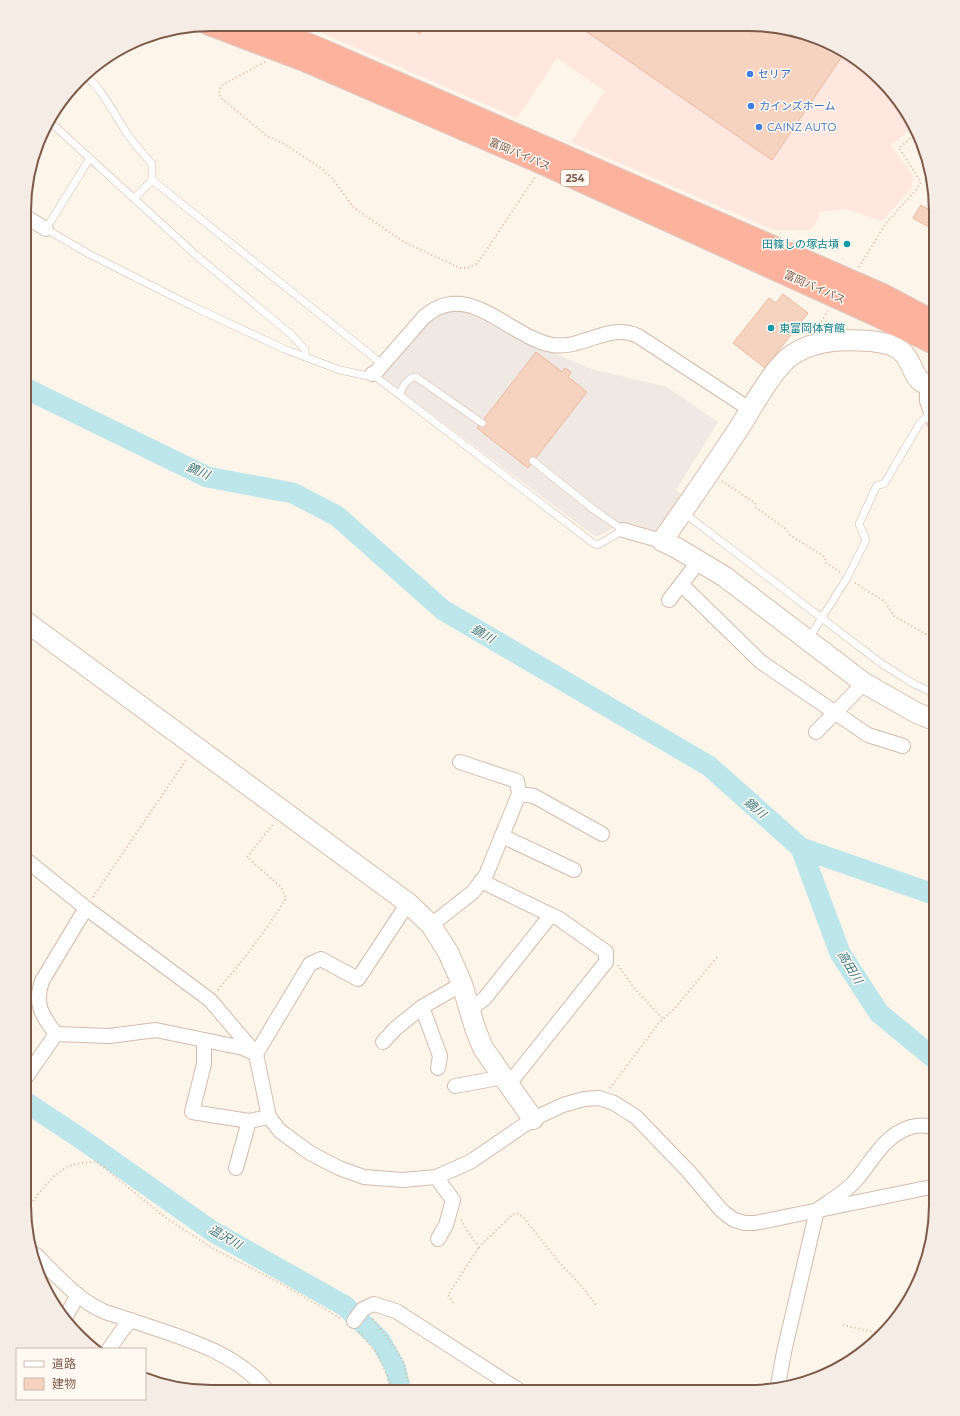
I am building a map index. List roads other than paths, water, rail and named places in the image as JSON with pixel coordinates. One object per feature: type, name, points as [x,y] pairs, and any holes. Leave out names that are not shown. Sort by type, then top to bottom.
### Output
[{"type":"highway","name":"富岡バイパス","points":[[242,31],[289,41],[883,295],[929,319]]},
{"type":"highway","name":"富岡バイパス","points":[[272,31],[289,41],[542,163],[867,310],[929,341]]},
{"type":"street","points":[[31,220],[46,229]]},
{"type":"street","points":[[372,374],[376,372],[424,317],[433,309],[446,304],[456,303],[466,304],[480,310],[526,335],[552,345],[573,344],[610,332],[632,333],[751,410]]},
{"type":"street","points":[[662,541],[710,473],[771,378],[783,363],[792,356],[810,346],[833,341],[849,339],[874,342],[896,347],[905,354],[918,379],[929,384]]},
{"type":"street","points":[[929,393],[927,401],[929,406]]},
{"type":"street","points":[[623,530],[662,541],[725,577],[864,683],[915,712],[929,718]]},
{"type":"street","points":[[669,600],[699,562]]},
{"type":"street","points":[[682,585],[761,662],[868,735],[904,746]]},
{"type":"street","points":[[31,625],[408,903],[431,925],[448,952],[462,984],[475,1028],[483,1048],[533,1119]]},
{"type":"street","points":[[816,732],[864,683]]},
{"type":"street","points":[[431,925],[473,892],[486,875],[519,794],[517,781],[460,762]]},
{"type":"street","points":[[519,794],[534,796],[602,834]]},
{"type":"street","points":[[502,836],[574,870]]},
{"type":"street","points":[[31,865],[86,908],[210,1000],[256,1054],[269,1117],[280,1131],[310,1153],[364,1178],[403,1180],[436,1177],[470,1162],[533,1119],[563,1105],[584,1099],[602,1099],[614,1103],[636,1117],[689,1172],[722,1211],[734,1220],[745,1223],[755,1223],[929,1187]]},
{"type":"street","points":[[455,1086],[506,1081],[606,962],[606,952],[558,918],[481,881]]},
{"type":"street","points":[[256,1054],[310,964],[321,959],[358,979],[408,903]]},
{"type":"street","points":[[86,908],[42,981],[38,991],[39,1006],[45,1020],[56,1034],[109,1036],[156,1030],[243,1048],[256,1054]]},
{"type":"street","points":[[470,1010],[485,998],[551,915]]},
{"type":"street","points":[[383,1042],[396,1028],[422,1007],[462,984]]},
{"type":"street","points":[[422,1007],[440,1056],[438,1068]]},
{"type":"street","points":[[31,1070],[56,1034]]},
{"type":"street","points":[[204,1040],[204,1064],[192,1112],[249,1121],[269,1117]]},
{"type":"street","points":[[236,1168],[249,1121]]},
{"type":"street","points":[[779,1382],[817,1210],[848,1188],[856,1180],[887,1140],[901,1130],[917,1126],[929,1127]]},
{"type":"street","points":[[436,1177],[453,1200],[446,1225],[438,1239]]},
{"type":"street","points":[[39,1258],[78,1295],[101,1310],[184,1339],[220,1355],[238,1364],[260,1381],[263,1385]]},
{"type":"street","points":[[67,1314],[78,1295]]},
{"type":"street","points":[[352,1323],[363,1309],[374,1304],[396,1311],[511,1385]]},
{"type":"street","points":[[110,1348],[131,1320]]},
{"type":"lane","points":[[89,79],[101,93],[128,135],[152,164],[152,180],[135,198]]},
{"type":"lane","points":[[53,125],[197,256],[294,337],[305,350],[305,357]]},
{"type":"lane","points":[[90,158],[46,229],[89,254],[190,305],[284,349],[340,370],[368,376],[372,374],[598,545],[623,530],[593,509],[533,461]]},
{"type":"lane","points":[[152,180],[382,364]]},
{"type":"lane","points":[[399,394],[407,381],[416,377],[482,423]]},
{"type":"lane","points":[[808,640],[847,578],[866,540],[859,524],[877,485],[884,484],[920,423],[929,414]]},
{"type":"lane","points":[[682,512],[882,664],[914,684],[929,691]]},
{"type":"waterway","name":"鏑川","points":[[31,391],[207,477],[293,493],[337,516],[443,610],[709,766],[801,848],[929,893]]},
{"type":"waterway","name":"高田川","points":[[801,848],[840,953],[879,1013],[929,1054]]},
{"type":"waterway","name":"温沢川","points":[[31,1106],[80,1138],[212,1231],[345,1306],[380,1340],[395,1367],[400,1385]]},
{"type":"place","name":"セリア","points":[[750,74]]},
{"type":"place","name":"カインズホーム","points":[[751,106]]},
{"type":"place","name":"CAINZ AUTO","points":[[759,127]]},
{"type":"place","name":"田篠しの塚古墳","points":[[847,244]]},
{"type":"place","name":"東富岡体育館","points":[[771,328]]}]
